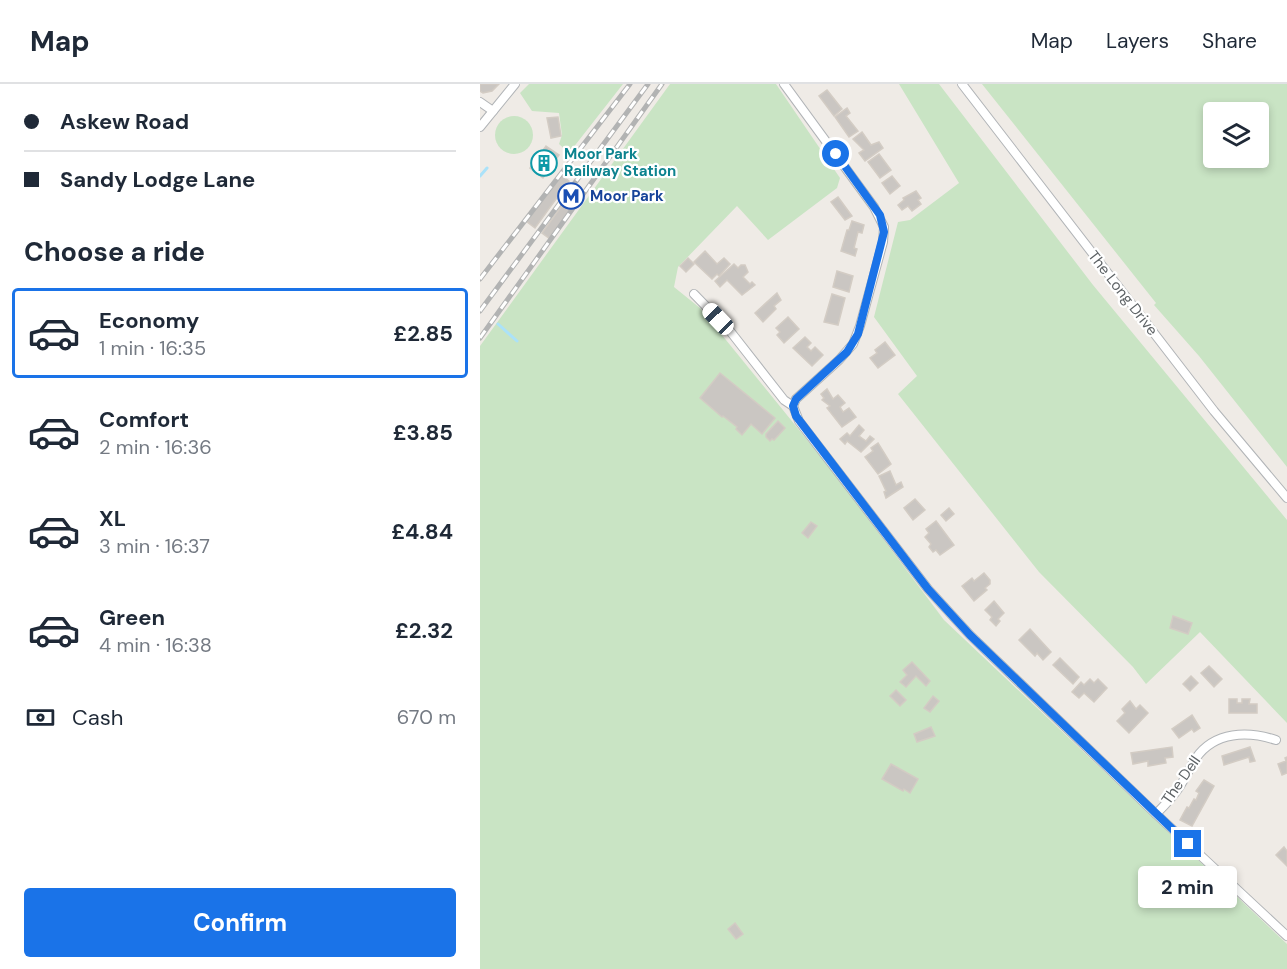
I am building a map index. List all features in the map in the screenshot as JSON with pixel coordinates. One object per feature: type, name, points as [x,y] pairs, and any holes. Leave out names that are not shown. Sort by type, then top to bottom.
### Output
[{"type":"street","points":[[481,122],[515,84]]},
{"type":"street","points":[[784,84],[874,207],[884,227],[883,242],[858,334],[847,352],[796,399],[793,406]]},
{"type":"street","name":"The Long Drive","points":[[962,84],[1214,411],[1287,498]]},
{"type":"street","points":[[480,102],[493,111]]},
{"type":"street","points":[[694,294],[730,331],[784,400],[793,406],[799,421],[928,589],[970,635],[1287,936]]},
{"type":"street","name":"The Dell","points":[[1156,814],[1173,797],[1197,756],[1212,743],[1239,734],[1276,740]]},
{"type":"green space","points":[[529,84],[623,84],[569,153],[559,144],[562,135],[559,113],[532,111],[520,93]]},
{"type":"green space","points":[[670,84],[776,84],[840,178],[837,188],[768,240],[737,206],[678,267],[674,287],[700,308],[830,468],[944,620],[1287,944],[1287,969],[480,969],[480,346]]},
{"type":"green space","points":[[899,84],[939,84],[1093,285],[1287,520],[1287,723],[1200,632],[1146,684],[1133,667],[1039,572],[898,394],[917,376],[874,317],[898,222],[910,220],[959,183]]},
{"type":"green space","points":[[982,84],[1287,84],[1287,467],[1199,356],[1154,305],[1156,303]]},
{"type":"green space","points":[[514,116],[527,122],[533,135],[527,148],[514,154],[501,148],[495,135],[501,122]]},
{"type":"building","points":[[480,84],[499,84],[492,91],[483,93],[480,91]]},
{"type":"building","points":[[827,90],[842,109],[834,116],[819,96]]},
{"type":"building","points":[[847,108],[850,113],[846,116],[858,131],[849,137],[835,117]]},
{"type":"building","points":[[558,117],[561,136],[551,138],[547,118]]},
{"type":"building","points":[[862,132],[871,145],[879,142],[883,148],[865,161],[859,153],[864,150],[853,139]]},
{"type":"building","name":"Moor Park Railway Station","points":[[546,146],[559,155],[543,178],[530,168]]},
{"type":"building","points":[[879,154],[891,170],[880,178],[868,162]]},
{"type":"building","points":[[562,175],[569,181],[535,228],[526,221]]},
{"type":"building","points":[[892,176],[900,186],[890,194],[882,183]]},
{"type":"building","points":[[576,186],[584,192],[550,239],[542,233]]},
{"type":"building","points":[[916,191],[921,198],[918,200],[921,204],[912,211],[908,206],[902,210],[898,205],[904,200],[903,198]]},
{"type":"building","points":[[838,197],[852,216],[845,220],[831,202]]},
{"type":"building","points":[[852,221],[864,225],[862,233],[858,232],[854,248],[857,249],[855,256],[841,251]]},
{"type":"building","points":[[705,251],[717,264],[724,258],[730,264],[719,276],[717,274],[712,279],[694,262]]},
{"type":"building","points":[[688,258],[694,264],[686,272],[680,266]]},
{"type":"building","points":[[734,264],[738,268],[745,265],[748,272],[743,277],[750,284],[752,282],[755,285],[742,295],[727,280],[720,287],[715,281]]},
{"type":"building","points":[[837,271],[853,276],[849,292],[833,287]]},
{"type":"building","points":[[777,293],[781,300],[774,306],[776,309],[763,322],[755,313]]},
{"type":"building","points":[[832,294],[845,298],[838,325],[824,322]]},
{"type":"building","points":[[788,317],[799,329],[784,343],[777,335],[780,332],[776,328]]},
{"type":"building","points":[[805,337],[811,343],[807,347],[811,351],[815,347],[823,355],[812,366],[793,348]]},
{"type":"building","points":[[885,342],[895,355],[878,368],[870,358],[877,353],[875,350]]},
{"type":"building","points":[[720,373],[775,418],[762,434],[751,424],[742,435],[736,429],[737,427],[700,398]]},
{"type":"building","points":[[827,389],[833,399],[838,395],[845,403],[840,407],[843,412],[849,408],[856,417],[842,427],[827,408],[830,406],[822,400],[824,398],[821,394]]},
{"type":"building","points":[[778,421],[785,428],[774,440],[770,441],[766,434]]},
{"type":"building","points":[[859,425],[864,430],[859,436],[866,441],[870,436],[874,439],[861,452],[847,441],[845,444],[840,439],[847,433],[850,436]]},
{"type":"building","points":[[878,443],[891,464],[878,474],[865,457]]},
{"type":"building","points":[[890,471],[896,485],[901,482],[903,487],[886,498],[884,492],[886,491],[879,476]]},
{"type":"building","points":[[915,499],[925,510],[913,520],[904,508]]},
{"type":"building","points":[[949,508],[954,514],[946,521],[941,515]]},
{"type":"building","points":[[936,521],[954,545],[940,555],[936,550],[933,552],[929,547],[931,544],[925,537],[929,533],[926,529]]},
{"type":"building","points":[[811,522],[817,526],[808,538],[802,533]]},
{"type":"building","points":[[984,573],[990,580],[990,584],[985,588],[987,590],[974,601],[962,586],[972,578],[974,581]]},
{"type":"building","points":[[994,601],[1004,613],[998,619],[1000,621],[996,626],[990,620],[992,617],[985,610]]},
{"type":"building","points":[[1173,616],[1192,623],[1188,634],[1170,628]]},
{"type":"building","points":[[1030,629],[1051,652],[1043,660],[1037,653],[1035,656],[1019,640]]},
{"type":"building","points":[[1060,658],[1079,677],[1073,684],[1053,665]]},
{"type":"building","points":[[912,662],[930,681],[926,686],[916,676],[906,687],[900,682],[907,675],[903,670]]},
{"type":"building","points":[[1209,666],[1222,679],[1214,687],[1201,673]]},
{"type":"building","points":[[1191,676],[1198,683],[1190,691],[1183,684]]},
{"type":"building","points":[[1090,679],[1094,683],[1098,679],[1107,688],[1094,702],[1084,693],[1079,698],[1072,692],[1081,682],[1084,685]]},
{"type":"building","points":[[896,690],[906,700],[900,706],[890,696]]},
{"type":"building","points":[[933,696],[939,701],[930,712],[924,708]]},
{"type":"building","points":[[1229,699],[1237,699],[1237,703],[1242,703],[1242,699],[1250,699],[1249,704],[1257,704],[1257,713],[1229,713]]},
{"type":"building","points":[[1130,701],[1136,709],[1140,705],[1148,713],[1129,733],[1117,721],[1125,713],[1122,709]]},
{"type":"building","points":[[1192,715],[1200,728],[1194,732],[1192,729],[1179,738],[1172,729]]},
{"type":"building","points":[[931,727],[935,736],[917,742],[914,734]]},
{"type":"building","points":[[1172,747],[1173,757],[1165,758],[1166,763],[1148,766],[1148,761],[1133,764],[1131,753]]},
{"type":"building","points":[[1250,747],[1255,761],[1250,762],[1249,757],[1224,765],[1222,756]]},
{"type":"building","points":[[1287,757],[1287,773],[1282,775],[1278,764],[1286,761]]},
{"type":"building","points":[[891,764],[918,779],[910,793],[882,779]]},
{"type":"building","points":[[1204,780],[1214,786],[1192,826],[1180,820],[1187,807],[1189,808],[1194,799],[1196,800],[1199,793],[1196,791]]},
{"type":"building","points":[[1284,847],[1287,851],[1287,866],[1276,855]]},
{"type":"building","points":[[735,923],[743,934],[736,939],[728,929]]},
{"type":"waterway","points":[[480,176],[487,168]]},
{"type":"waterway","points":[[498,324],[517,341]]},
{"type":"railway","points":[[480,279],[630,84]]},
{"type":"railway","points":[[480,311],[648,84]]},
{"type":"railway","points":[[480,338],[662,84]]},
{"type":"place","name":"Moor Park Railway Station","points":[[544,163]]},
{"type":"place","name":"Moor Park","points":[[571,196]]},
{"type":"route","points":[[836,154],[880,215],[884,227],[883,242],[858,334],[847,352],[796,399],[793,406],[796,416],[928,589],[970,635],[1188,844]]}]
